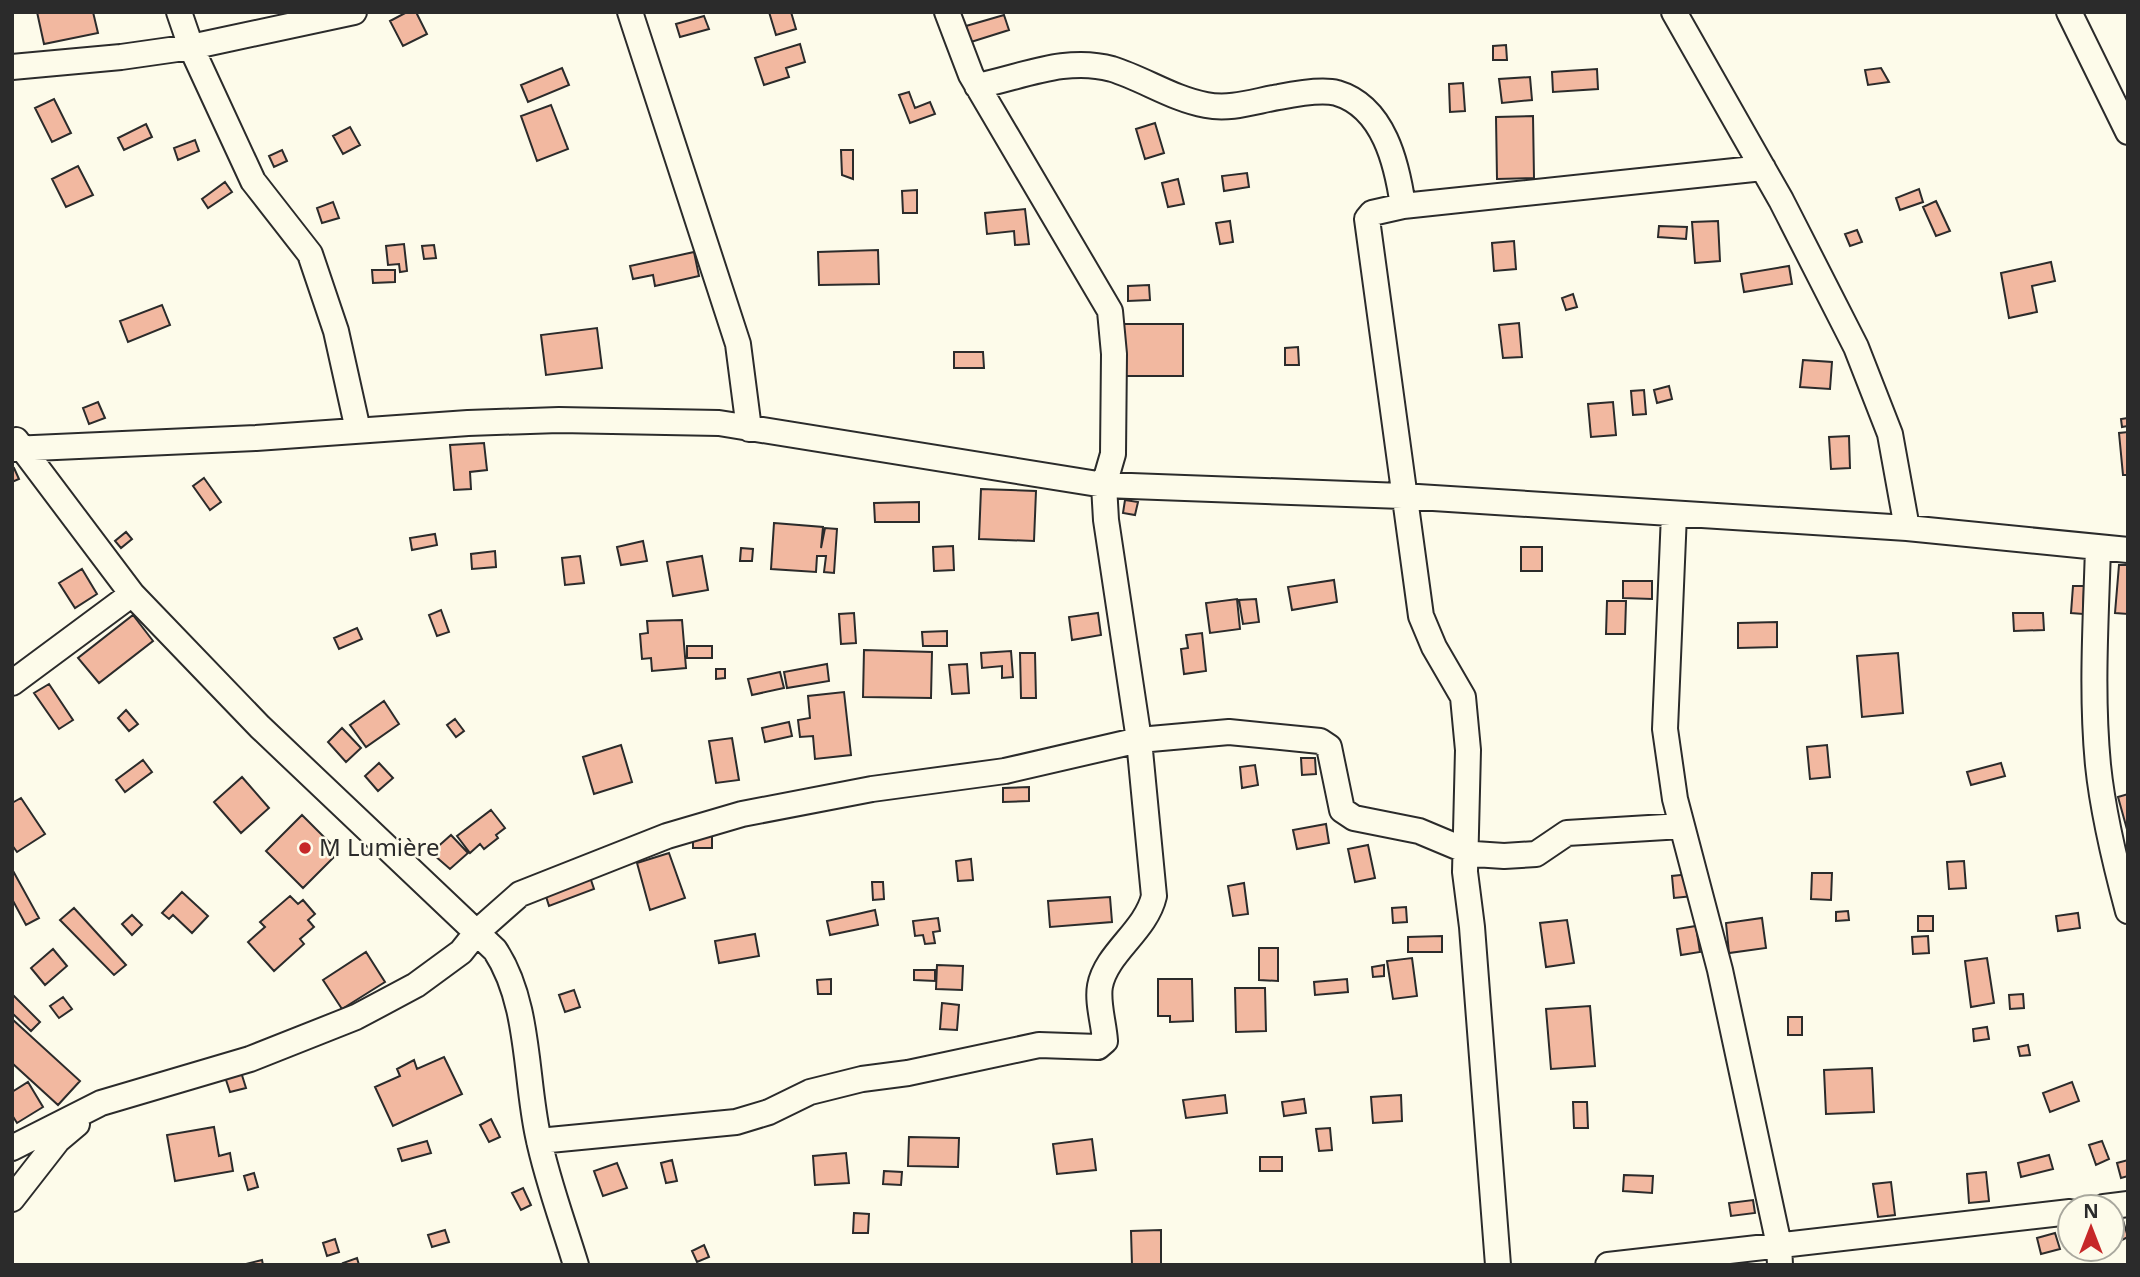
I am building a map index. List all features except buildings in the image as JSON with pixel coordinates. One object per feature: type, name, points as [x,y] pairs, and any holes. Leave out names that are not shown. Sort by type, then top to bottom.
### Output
[{"type":"street","points":[[179,12],[191,47],[253,181],[310,254],[336,331],[358,429]]},
{"type":"street","points":[[12,66],[121,57],[191,47],[354,12]]},
{"type":"street","points":[[630,12],[682,165],[738,344],[749,429]]},
{"type":"street","points":[[539,1141],[736,1122],[769,1112],[810,1093],[862,1079],[908,1073],[1039,1045],[1098,1047],[1105,1041],[1100,986],[1107,969],[1150,914],[1154,896],[1139,740],[1115,587],[1104,485],[1113,454],[1114,354],[1110,311],[977,86],[947,12]]},
{"type":"street","points":[[1674,12],[1763,168],[1856,347],[1890,434],[1907,528]]},
{"type":"street","points":[[2072,13],[2128,132]]},
{"type":"street","points":[[977,86],[1063,64],[1111,69],[1208,106],[1232,107],[1281,96],[1334,92],[1358,105],[1381,131],[1399,179],[1403,206]]},
{"type":"street","points":[[1498,1265],[1464,848],[1468,750],[1463,697],[1434,647],[1421,616],[1402,496],[1367,219],[1372,213],[1403,206],[1763,168]]},
{"type":"street","points":[[16,444],[256,438],[358,429],[559,420],[719,423],[1104,485],[1402,496],[1907,528],[2128,550]]},
{"type":"street","points":[[16,444],[132,594],[260,727],[477,932],[502,961],[521,1023],[539,1141],[576,1265]]},
{"type":"street","points":[[1674,514],[1665,729],[1682,826],[1720,970],[1780,1255]]},
{"type":"street","points":[[2098,547],[2095,666],[2098,766],[2112,852],[2128,911]]},
{"type":"street","points":[[16,678],[132,594]]},
{"type":"street","points":[[12,1148],[101,1103],[250,1059],[356,1017],[416,985],[461,952],[477,932],[520,894],[679,832],[768,809],[872,789],[1005,771],[1139,740],[1229,732],[1320,741],[1329,747],[1342,810],[1354,818],[1419,831],[1474,854],[1536,854],[1567,833],[1682,826]]},
{"type":"street","points":[[12,1199],[58,1140],[101,1103]]},
{"type":"street","points":[[1608,1265],[1780,1255],[2056,1214]]},
{"type":"place","name":"M Lumière","points":[[305,848]]}]
